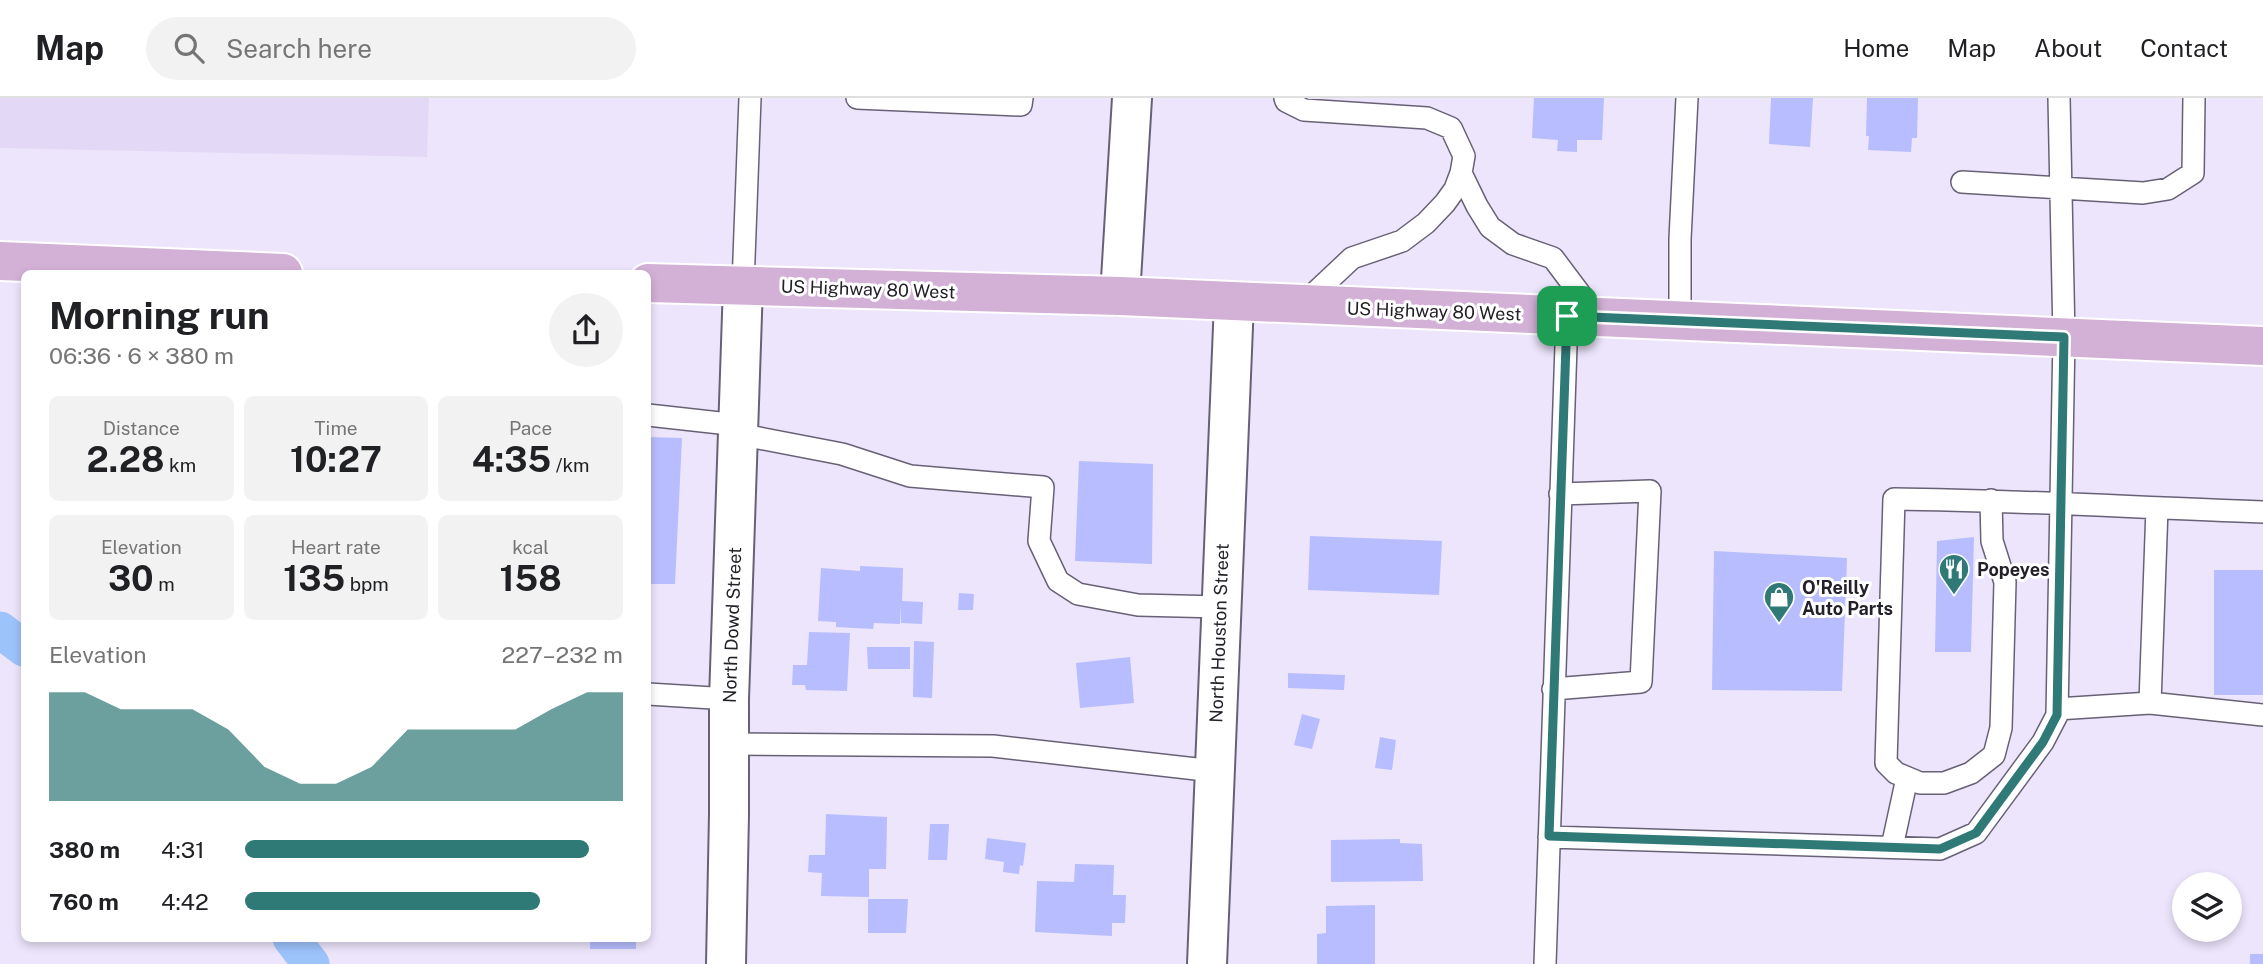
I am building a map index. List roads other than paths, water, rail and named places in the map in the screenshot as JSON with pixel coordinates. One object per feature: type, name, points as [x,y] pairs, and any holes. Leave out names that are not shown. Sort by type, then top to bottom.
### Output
[{"type":"main road","points":[[0,261],[162,270]]},
{"type":"main road","name":"US Highway 80 West","points":[[651,283],[1120,296],[2064,337],[2255,342]]},
{"type":"street","points":[[1120,296],[1132,98]]},
{"type":"street","name":"North Dowd Street","points":[[726,964],[729,699],[743,285]]},
{"type":"street","name":"North Houston Street","points":[[1207,964],[1234,302]]},
{"type":"lane","points":[[743,285],[750,98]]},
{"type":"lane","points":[[857,98],[1021,105],[1022,98]]},
{"type":"lane","points":[[1285,98],[1304,110],[1427,118],[1451,128],[1464,156],[1455,189],[1426,223],[1402,242],[1352,258],[1302,305]]},
{"type":"lane","points":[[1680,321],[1680,239],[1687,98]]},
{"type":"lane","points":[[1549,836],[1940,849],[1976,833],[2043,742],[2057,715],[2064,337],[2059,98]]},
{"type":"lane","points":[[1962,181],[2143,193],[2168,189],[2193,173],[2194,98]]},
{"type":"lane","points":[[1461,173],[1490,227],[1513,244],[1553,258],[1582,317],[1560,494],[1545,964]]},
{"type":"lane","points":[[651,415],[738,429],[842,454],[910,476],[1043,487],[1039,541],[1058,581],[1078,594],[1138,605],[1220,607]]},
{"type":"lane","points":[[1553,689],[1641,682],[1650,491],[1560,494]]},
{"type":"lane","points":[[1992,500],[1992,541],[2005,582],[2001,727],[1994,755],[1971,773],[1944,783],[1920,783],[1896,773],[1886,763],[1895,499],[1992,500],[2263,512]]},
{"type":"lane","points":[[2150,703],[2157,508]]},
{"type":"lane","points":[[651,694],[729,699]]},
{"type":"lane","points":[[2057,709],[2150,703],[2263,715]]},
{"type":"lane","points":[[729,744],[993,746],[1214,771]]},
{"type":"lane","points":[[1892,847],[1907,778]]},
{"type":"waterway","points":[[0,630],[21,646]]},
{"type":"waterway","points":[[294,942],[311,964]]},
{"type":"place","name":"Popeyes","points":[[1954,596]]},
{"type":"place","name":"O'Reilly Auto Parts","points":[[1779,624]]}]
